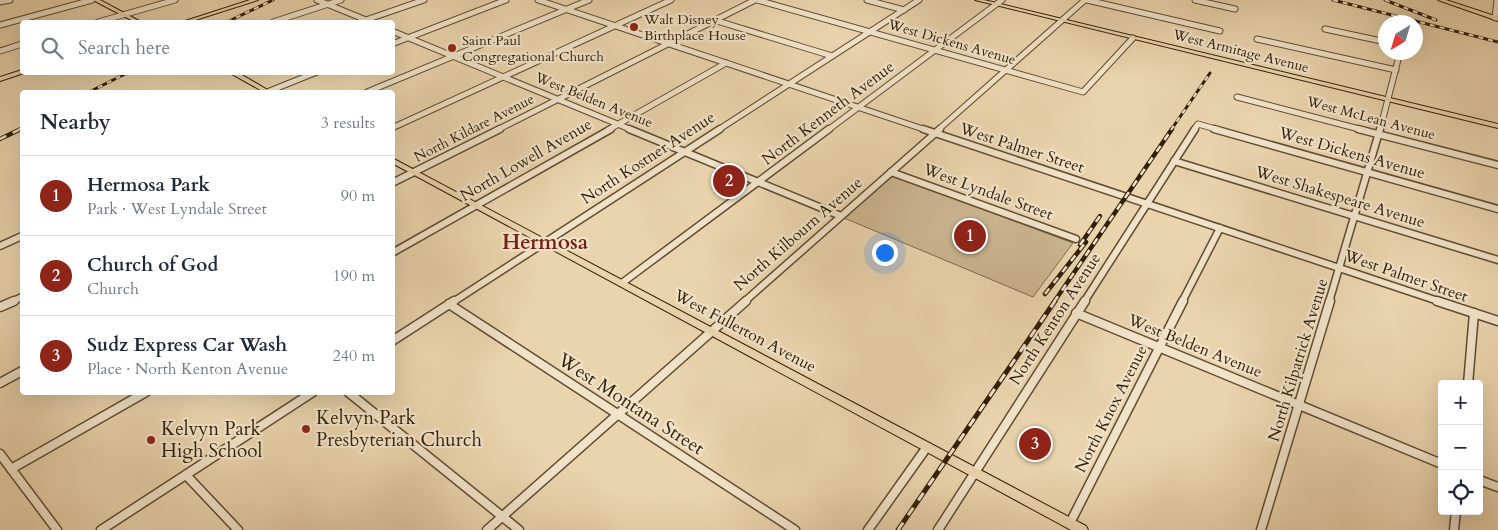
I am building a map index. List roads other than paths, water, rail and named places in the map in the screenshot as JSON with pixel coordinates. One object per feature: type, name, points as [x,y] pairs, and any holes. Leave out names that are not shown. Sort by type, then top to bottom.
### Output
[{"type":"main road","points":[[96,0],[134,20]]},
{"type":"main road","points":[[191,20],[255,0]]},
{"type":"main road","name":"West Armitage Avenue","points":[[978,0],[1498,126]]},
{"type":"main road","points":[[1441,0],[1497,19]]},
{"type":"main road","points":[[0,79],[20,73]]},
{"type":"main road","points":[[236,75],[263,90]]},
{"type":"main road","name":"West Fullerton Avenue","points":[[395,162],[1082,530]]},
{"type":"street","points":[[0,2],[10,0]]},
{"type":"street","points":[[0,25],[92,0]]},
{"type":"street","points":[[105,20],[175,0]]},
{"type":"street","points":[[317,0],[367,20]]},
{"type":"street","points":[[279,20],[341,0]]},
{"type":"street","points":[[372,20],[424,0]]},
{"type":"street","points":[[395,43],[506,0]]},
{"type":"street","name":"West Palmer Street","points":[[538,0],[1498,321]]},
{"type":"street","points":[[372,90],[589,0]]},
{"type":"street","points":[[395,127],[671,0]]},
{"type":"street","name":"North Kildare Avenue","points":[[395,182],[756,0]]},
{"type":"street","name":"West Dickens Avenue","points":[[756,0],[1083,92],[1133,38]]},
{"type":"street","points":[[867,0],[904,10]]},
{"type":"street","name":"North Kostner Avenue","points":[[395,339],[919,0]]},
{"type":"street","name":"North Kenneth Avenue","points":[[622,283],[1002,0]]},
{"type":"street","points":[[1086,0],[1220,30]]},
{"type":"street","name":"North Kilbourn Avenue","points":[[487,530],[1086,0]]},
{"type":"street","points":[[1196,0],[1235,9]]},
{"type":"street","points":[[1497,0],[1497,19]]},
{"type":"street","points":[[714,20],[832,56]]},
{"type":"street","points":[[1325,29],[1378,40]]},
{"type":"street","name":"West Belden Avenue","points":[[395,32],[841,216]]},
{"type":"street","points":[[1257,39],[1396,70]]},
{"type":"street","points":[[0,51],[20,45]]},
{"type":"street","name":"North Kilpatrick Avenue","points":[[1261,530],[1368,172],[1398,60]]},
{"type":"street","name":"North Lowell Avenue","points":[[395,250],[726,63]]},
{"type":"street","points":[[272,90],[310,75]]},
{"type":"street","name":"West McLean Avenue","points":[[1237,96],[1498,164]]},
{"type":"street","name":"West Dickens Avenue","points":[[1198,124],[1498,209]]},
{"type":"street","name":"North Kenton Avenue","points":[[938,530],[1198,124]]},
{"type":"street","name":"West Shakespeare Avenue","points":[[1174,161],[1498,260]]},
{"type":"street","name":"West Lyndale Street","points":[[891,172],[1076,239]]},
{"type":"street","name":"North Knox Avenue","points":[[1070,523],[1220,228]]},
{"type":"street","points":[[0,246],[20,237]]},
{"type":"street","points":[[0,307],[20,298]]},
{"type":"street","name":"West Montana Street","points":[[449,304],[795,530]]},
{"type":"street","name":"West Belden Avenue","points":[[1076,313],[1438,462]]},
{"type":"street","points":[[1468,380],[1474,313]]},
{"type":"street","points":[[0,383],[20,372]]},
{"type":"street","points":[[12,469],[141,395]]},
{"type":"street","points":[[101,530],[308,395]]},
{"type":"street","points":[[352,395],[519,530]]},
{"type":"street","points":[[868,530],[927,447]]},
{"type":"street","points":[[0,454],[57,530]]},
{"type":"street","points":[[186,475],[238,530]]},
{"type":"street","points":[[1483,481],[1498,487]]},
{"type":"street","points":[[1454,530],[1456,515]]},
{"type":"railway","points":[[231,20],[273,0]]},
{"type":"railway","points":[[1333,0],[1498,42]]},
{"type":"railway","points":[[1385,0],[1436,20]]},
{"type":"railway","points":[[1171,130],[1210,73]]},
{"type":"railway","points":[[93,90],[123,75]]},
{"type":"railway","points":[[0,139],[20,129]]},
{"type":"railway","points":[[1054,302],[1172,129]]},
{"type":"railway","points":[[1080,245],[1100,216]]},
{"type":"railway","points":[[1045,294],[1086,242]]},
{"type":"railway","points":[[898,530],[1055,301]]},
{"type":"place","name":"Walt Disney Birthplace House","points":[[634,27]]},
{"type":"place","name":"Saint Paul Congregational Church","points":[[452,48]]},
{"type":"place","name":"Church of God","points":[[729,181]]},
{"type":"place","name":"Hermosa Park","points":[[970,236]]},
{"type":"place","name":"Kelvyn Park Presbyterian Church","points":[[306,429]]},
{"type":"place","name":"Kelvyn Park High School","points":[[151,440]]},
{"type":"place","name":"Sudz Express Car Wash","points":[[1035,444]]},
{"type":"district","name":"Hermosa","points":[[545,242]]}]
